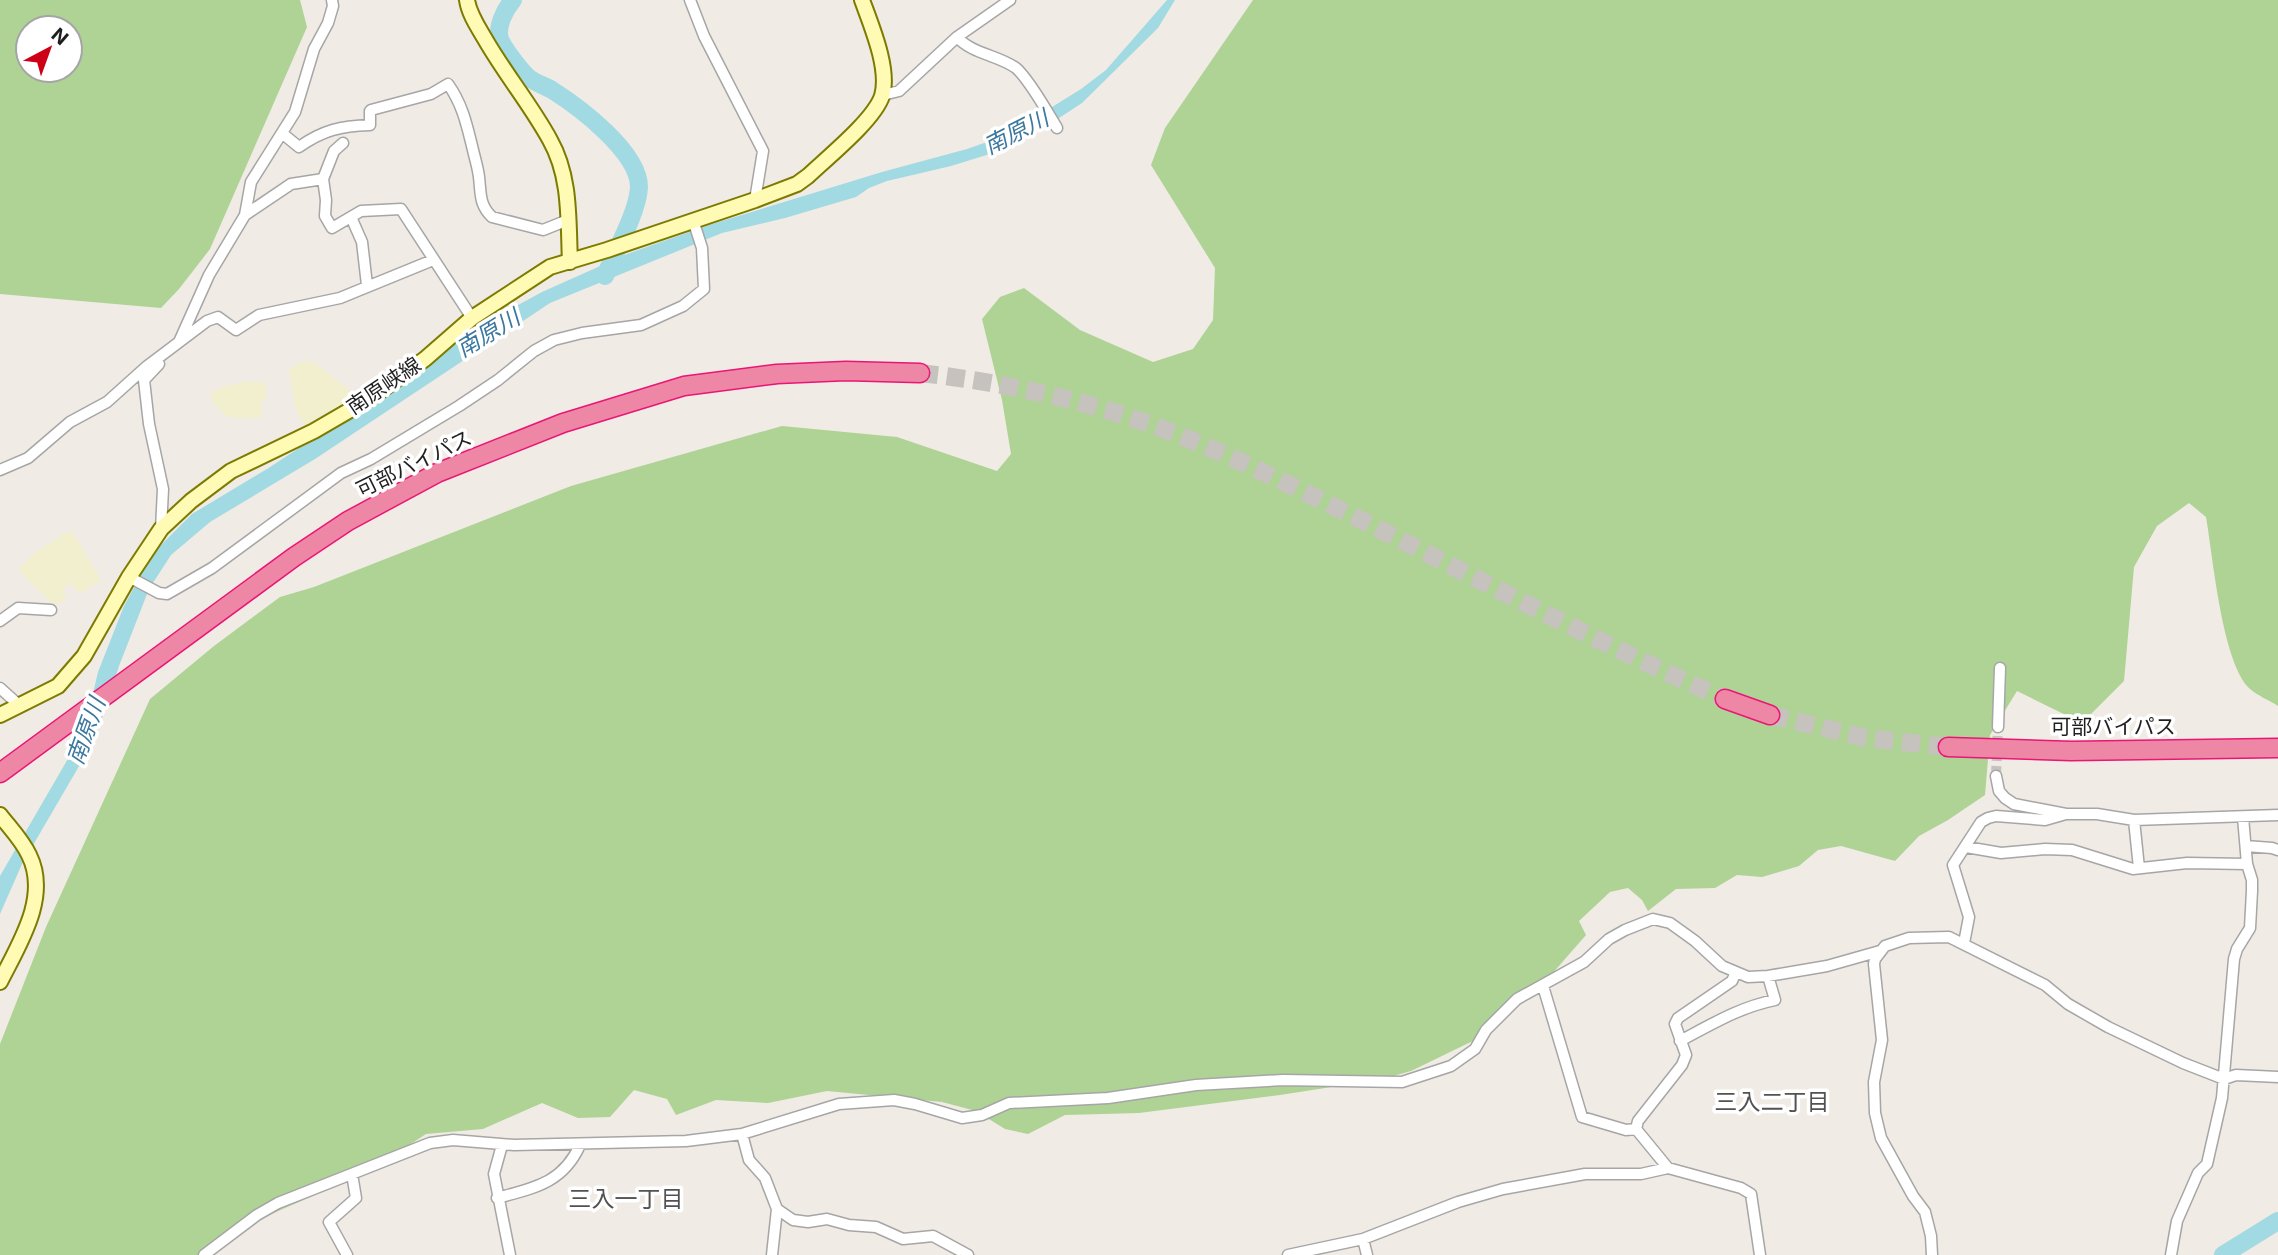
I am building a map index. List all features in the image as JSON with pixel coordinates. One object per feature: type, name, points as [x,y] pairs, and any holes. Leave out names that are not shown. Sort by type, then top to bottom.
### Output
[{"type":"highway","name":"可部バイパス","points":[[0,773],[294,557],[348,521],[437,473],[563,424],[684,386],[777,374],[846,371],[919,373]]},
{"type":"highway","points":[[1725,699],[1770,715]]},
{"type":"highway","name":"可部バイパス","points":[[1948,747],[2071,751],[2278,747]]},
{"type":"main road","points":[[467,0],[474,20],[551,141],[562,167],[568,193],[570,262]]},
{"type":"main road","points":[[862,0],[876,38],[884,78],[883,94]]},
{"type":"main road","name":"南原峡線","points":[[0,715],[58,686],[84,656],[161,529],[191,501],[231,471],[314,431],[369,399],[425,359],[472,318],[550,267],[694,223],[797,184],[874,112],[883,94]]},
{"type":"main road","points":[[0,815],[28,854],[34,868],[36,898],[1,976]]},
{"type":"street","points":[[179,343],[209,275],[245,215],[251,182],[295,112],[314,49],[328,23],[332,0]]},
{"type":"street","points":[[690,0],[704,36],[763,152],[755,200]]},
{"type":"street","points":[[883,94],[899,91],[957,37],[1010,0]]},
{"type":"street","points":[[957,37],[1017,69],[1057,128]]},
{"type":"street","points":[[283,134],[299,147],[317,134],[349,126],[370,125],[371,111],[431,94],[448,84],[459,99],[464,113],[479,178],[478,191],[488,214],[543,230],[568,220]]},
{"type":"street","points":[[343,143],[334,151],[323,179],[325,216],[332,228],[361,211],[401,209],[472,318]]},
{"type":"street","points":[[245,215],[291,184],[323,179]]},
{"type":"street","points":[[351,217],[362,242],[367,285]]},
{"type":"street","points":[[133,578],[159,593],[167,594],[212,568],[341,473],[371,459],[459,406],[534,351],[554,340],[582,333],[641,325],[684,306],[705,289],[702,248],[694,223]]},
{"type":"street","points":[[0,470],[28,458],[70,422],[107,402],[207,321],[218,317],[236,330],[259,315],[340,298],[433,260]]},
{"type":"street","points":[[161,529],[163,489],[149,424],[144,380],[163,359],[163,355]]},
{"type":"street","points":[[0,621],[18,608],[51,610]]},
{"type":"street","points":[[1998,727],[2000,668]]},
{"type":"street","points":[[0,688],[20,706]]},
{"type":"street","points":[[1996,776],[1999,791],[2005,799],[2014,804],[2066,814],[2096,814],[2134,820],[2278,815]]},
{"type":"street","points":[[1964,943],[1969,917],[1952,865],[1981,822],[1996,816],[2045,820],[2066,814]]},
{"type":"street","points":[[2171,1255],[2177,1221],[2198,1173],[2207,1164],[2222,1098],[2234,959],[2249,929],[2252,880],[2247,864],[2243,817]]},
{"type":"street","points":[[2134,820],[2139,868]]},
{"type":"street","points":[[2246,846],[2278,850]]},
{"type":"street","points":[[1966,847],[2001,853],[2045,849],[2071,850],[2133,869],[2187,863],[2247,864]]},
{"type":"street","points":[[204,1255],[257,1215],[278,1203],[430,1143],[453,1140],[580,1145],[686,1141],[742,1134],[839,1104],[894,1100],[962,1118],[982,1115],[1009,1103],[1108,1098],[1196,1085],[1283,1080],[1402,1082],[1451,1066],[1475,1049],[1486,1030],[1517,999],[1584,962],[1609,939],[1653,919],[1670,923],[1722,966],[1748,977],[1827,966],[1880,951]]},
{"type":"street","points":[[1932,1255],[1925,1212],[1913,1196],[1881,1138],[1875,1113],[1874,1082],[1882,1040],[1874,964],[1875,958],[1885,946],[1909,938],[1949,937],[2045,985],[2068,1004],[2108,1027],[2183,1063],[2224,1079],[2236,1075],[2278,1077]]},
{"type":"street","points":[[1636,1129],[1638,1121],[1682,1065],[1686,1055],[1675,1024],[1678,1018],[1732,981],[1736,972]]},
{"type":"street","points":[[1681,1041],[1752,1004],[1775,1000],[1768,976]]},
{"type":"street","points":[[1543,986],[1582,1117],[1626,1130],[1636,1129]]},
{"type":"street","points":[[1636,1129],[1668,1168]]},
{"type":"street","points":[[742,1134],[750,1160],[765,1178],[777,1209],[772,1255]]},
{"type":"street","points":[[502,1144],[494,1174],[510,1255]]},
{"type":"street","points":[[498,1198],[537,1187],[552,1179],[568,1167],[580,1145]]},
{"type":"street","points":[[1288,1255],[1363,1239],[1458,1202],[1503,1189],[1585,1174],[1641,1174],[1668,1168],[1741,1188],[1751,1194],[1760,1255]]},
{"type":"street","points":[[347,1255],[329,1222],[356,1198],[352,1174]]},
{"type":"street","points":[[777,1209],[793,1220],[808,1222],[827,1219],[849,1225],[876,1227],[903,1239],[933,1236],[968,1255]]},
{"type":"street","points":[[1363,1239],[1367,1255]]},
{"type":"shaded area","points":[[303,361],[315,363],[356,395],[327,416],[305,426],[295,407],[289,369]]},
{"type":"shaded area","points":[[248,381],[265,383],[267,398],[262,401],[261,418],[235,418],[225,415],[214,404],[210,394],[222,387]]},
{"type":"shaded area","points":[[73,532],[101,580],[81,593],[70,583],[62,591],[67,598],[54,605],[18,570],[36,552],[66,533]]},
{"type":"green space","points":[[0,0],[300,0],[307,27],[210,249],[161,308],[0,294]]},
{"type":"green space","points":[[1253,0],[2278,0],[2278,706],[2256,694],[2240,676],[2232,657],[2220,608],[2206,517],[2189,503],[2157,526],[2134,567],[2124,681],[2082,723],[2017,691],[1990,735],[1985,795],[1919,836],[1895,861],[1841,846],[1818,850],[1799,866],[1762,877],[1737,875],[1715,888],[1676,889],[1648,911],[1642,900],[1628,888],[1610,892],[1579,921],[1586,935],[1537,991],[1481,1037],[1411,1071],[1383,1079],[1280,1095],[1139,1113],[1065,1115],[1028,1134],[1005,1129],[976,1111],[942,1102],[827,1091],[768,1103],[716,1100],[676,1115],[667,1099],[634,1090],[610,1117],[578,1118],[542,1103],[483,1129],[426,1134],[368,1172],[255,1221],[198,1255],[0,1255],[0,1044],[46,927],[150,699],[214,646],[280,597],[314,587],[571,486],[782,426],[897,437],[997,471],[1011,454],[1002,400],[982,319],[1000,297],[1024,288],[1080,330],[1153,362],[1193,349],[1213,320],[1215,268],[1151,165],[1165,128]]},
{"type":"water","name":"南原川","points":[[1167,0],[1175,0],[1158,28],[1082,103],[1059,118],[993,153],[887,181],[856,197],[785,218],[722,233],[550,303],[315,459],[210,522],[171,555],[149,589],[119,666],[96,737],[22,864],[0,914],[0,876],[69,757],[88,715],[98,672],[124,606],[152,554],[192,514],[382,394],[468,332],[542,292],[627,254],[709,225],[1007,135],[1081,89],[1106,70]]},
{"type":"waterway","points":[[513,0],[504,13],[499,29],[500,39],[509,54],[529,78],[552,90],[606,132],[619,145],[636,173],[639,187],[635,208],[605,276]]},
{"type":"waterway","points":[[2223,1255],[2278,1221]]},
{"type":"tunnel","points":[[920,373],[974,380],[1053,396],[1132,418],[1194,441],[1284,482],[1592,637],[1725,699]]},
{"type":"tunnel","points":[[1770,715],[1866,738],[1948,747]]},
{"type":"tunnel","points":[[1996,776],[1998,727]]},
{"type":"district","name":"三入二丁目","points":[[1772,1102]]},
{"type":"district","name":"三入一丁目","points":[[626,1199]]}]
